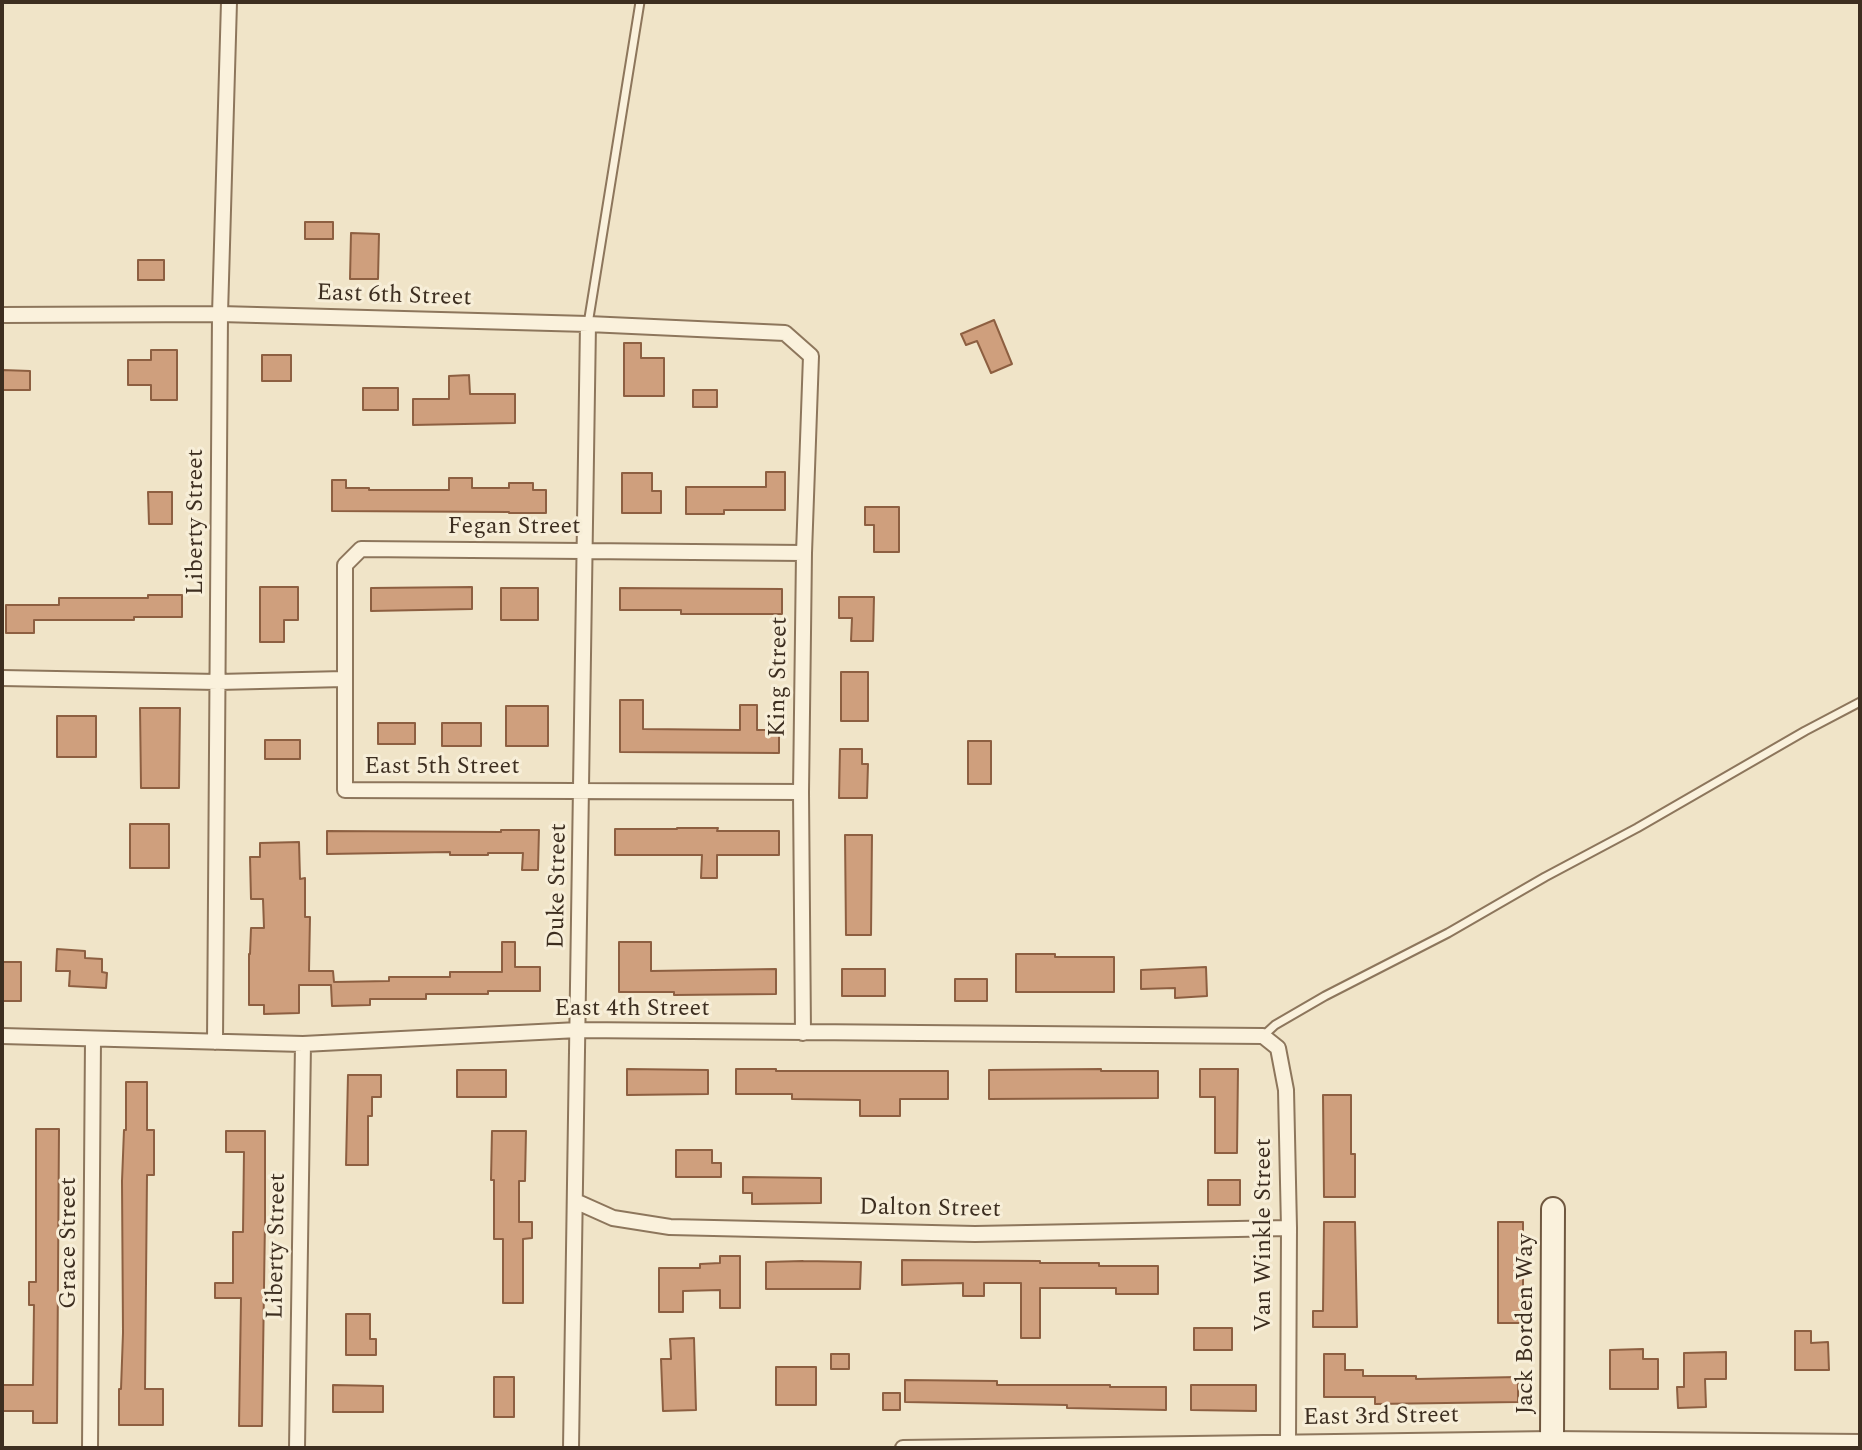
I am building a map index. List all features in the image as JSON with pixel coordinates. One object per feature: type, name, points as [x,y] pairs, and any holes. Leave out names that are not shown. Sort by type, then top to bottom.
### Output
[{"type":"street","name":"Liberty Street","points":[[215,1042],[220,314],[229,2]]},
{"type":"street","name":"East 6th Street","points":[[2,315],[220,314],[785,333]]},
{"type":"street","name":"Duke Street","points":[[571,1448],[588,324]]},
{"type":"street","name":"King Street","points":[[785,333],[811,356],[804,553],[801,792],[803,1033]]},
{"type":"street","name":"Fegan Street","points":[[344,679],[345,565],[361,549],[804,553]]},
{"type":"street","points":[[2,678],[218,682],[344,679]]},
{"type":"street","name":"East 5th Street","points":[[344,679],[345,790],[801,792]]},
{"type":"street","name":"East 4th Street","points":[[2,1036],[303,1044],[578,1030],[1263,1036]]},
{"type":"street","name":"Van Winkle Street","points":[[1263,1036],[1278,1048],[1286,1090],[1288,1441]]},
{"type":"street","name":"Grace Street","points":[[90,1448],[93,1039]]},
{"type":"street","name":"Liberty Street","points":[[297,1448],[303,1044]]},
{"type":"street","name":"Dalton Street","points":[[575,1201],[613,1218],[670,1227],[975,1234],[1289,1228]]},
{"type":"street","name":"Jack Borden Way","points":[[1552,1439],[1553,1209]]},
{"type":"street","name":"East 3rd Street","points":[[903,1448],[1552,1439],[1860,1442]]},
{"type":"lane","points":[[588,324],[640,2]]},
{"type":"lane","points":[[1263,1036],[1275,1025],[1325,996],[1448,933],[1860,702]]},
{"type":"building","points":[[305,222],[333,222],[333,239],[305,239]]},
{"type":"building","points":[[351,233],[379,234],[378,279],[350,279]]},
{"type":"building","points":[[138,260],[164,260],[164,280],[138,280]]},
{"type":"building","points":[[994,320],[1012,364],[991,373],[977,341],[966,345],[961,334]]},
{"type":"building","points":[[624,343],[641,343],[641,358],[664,358],[664,396],[624,396]]},
{"type":"building","points":[[151,350],[177,350],[177,400],[151,400],[151,385],[128,385],[128,360],[151,360]]},
{"type":"building","points":[[262,355],[291,355],[291,381],[262,381]]},
{"type":"building","points":[[2,370],[30,371],[30,390],[2,390]]},
{"type":"building","points":[[469,375],[470,394],[515,394],[515,423],[413,425],[413,399],[449,399],[449,376]]},
{"type":"building","points":[[363,388],[398,388],[398,410],[363,410]]},
{"type":"building","points":[[693,390],[717,390],[717,407],[693,407]]},
{"type":"building","points":[[766,472],[785,472],[785,510],[724,510],[724,514],[686,514],[686,487],[766,487]]},
{"type":"building","points":[[622,473],[652,473],[652,491],[661,491],[661,513],[622,513]]},
{"type":"building","points":[[449,478],[472,478],[472,488],[509,488],[509,483],[533,483],[533,490],[546,490],[546,513],[332,511],[332,480],[346,480],[346,488],[369,490],[449,490]]},
{"type":"building","points":[[148,492],[172,492],[172,524],[149,524]]},
{"type":"building","points":[[865,507],[899,507],[899,552],[874,552],[874,525],[865,525]]},
{"type":"building","points":[[260,587],[298,587],[298,620],[284,620],[284,642],[260,642]]},
{"type":"building","points":[[472,587],[472,609],[371,611],[371,588]]},
{"type":"building","points":[[501,588],[538,588],[538,620],[501,620]]},
{"type":"building","points":[[620,588],[782,589],[782,614],[681,614],[681,610],[620,610]]},
{"type":"building","points":[[148,595],[182,595],[182,617],[34,620],[34,633],[6,633],[6,605],[59,605],[59,598],[148,598]]},
{"type":"building","points":[[839,597],[874,597],[873,641],[851,641],[852,618],[839,618]]},
{"type":"building","points":[[841,672],[868,672],[868,721],[841,721]]},
{"type":"building","points":[[620,700],[643,700],[643,729],[740,730],[740,705],[757,705],[757,730],[779,730],[779,753],[620,752]]},
{"type":"building","points":[[506,706],[548,706],[548,746],[506,746]]},
{"type":"building","points":[[140,708],[180,708],[179,788],[141,788]]},
{"type":"building","points":[[57,716],[96,716],[96,757],[57,757]]},
{"type":"building","points":[[378,723],[415,723],[415,744],[378,744]]},
{"type":"building","points":[[442,723],[481,723],[481,746],[442,746]]},
{"type":"building","points":[[265,740],[300,740],[300,759],[265,759]]},
{"type":"building","points":[[968,741],[991,741],[991,784],[968,784]]},
{"type":"building","points":[[840,749],[862,749],[862,764],[868,764],[867,798],[839,798]]},
{"type":"building","points":[[130,824],[169,824],[169,868],[130,868]]},
{"type":"building","points":[[615,829],[779,831],[779,855],[717,855],[717,878],[701,878],[702,855],[615,855]]},
{"type":"building","points":[[539,830],[538,870],[522,870],[523,853],[327,854],[327,831]]},
{"type":"building","points":[[845,835],[872,835],[871,935],[846,935]]},
{"type":"building","points":[[299,842],[300,879],[305,878],[305,917],[310,917],[309,971],[333,971],[334,982],[389,981],[389,977],[450,977],[450,972],[502,972],[502,942],[515,942],[515,967],[540,967],[540,991],[426,994],[426,999],[370,999],[370,1005],[332,1006],[331,985],[299,985],[299,1013],[264,1014],[264,1005],[249,1005],[251,928],[264,928],[263,899],[251,899],[250,857],[260,857],[260,843]]},
{"type":"building","points":[[619,942],[651,942],[651,971],[776,969],[776,994],[619,992]]},
{"type":"building","points":[[57,949],[85,951],[85,958],[102,959],[102,972],[107,973],[106,988],[69,986],[70,971],[56,971]]},
{"type":"building","points":[[1016,954],[1114,957],[1114,992],[1016,992]]},
{"type":"building","points":[[2,962],[21,962],[21,1001],[2,1001]]},
{"type":"building","points":[[1206,967],[1207,996],[1175,998],[1175,988],[1141,989],[1141,970]]},
{"type":"building","points":[[842,969],[885,969],[885,996],[842,996]]},
{"type":"building","points":[[955,979],[987,979],[987,1001],[955,1001]]},
{"type":"building","points":[[627,1069],[708,1070],[708,1094],[627,1095]]},
{"type":"building","points":[[736,1069],[948,1071],[948,1099],[900,1099],[900,1116],[860,1116],[860,1100],[792,1099],[792,1094],[736,1094]]},
{"type":"building","points":[[1200,1069],[1238,1069],[1237,1153],[1215,1153],[1215,1097],[1200,1097]]},
{"type":"building","points":[[457,1070],[506,1070],[506,1097],[457,1097]]},
{"type":"building","points":[[989,1070],[1158,1071],[1158,1098],[989,1099]]},
{"type":"building","points":[[348,1075],[381,1075],[381,1097],[372,1097],[372,1116],[368,1116],[368,1165],[346,1165]]},
{"type":"building","points":[[126,1082],[147,1082],[147,1130],[154,1130],[154,1175],[147,1175],[145,1389],[163,1389],[163,1425],[119,1425]]},
{"type":"building","points":[[1323,1095],[1351,1095],[1355,1197],[1324,1197]]},
{"type":"building","points":[[36,1129],[59,1129],[57,1423],[33,1423],[33,1411],[2,1411],[2,1385],[33,1385],[34,1305],[29,1305],[29,1282],[36,1282]]},
{"type":"building","points":[[226,1131],[265,1131],[262,1426],[239,1426],[241,1298],[215,1298],[215,1283],[233,1283],[233,1232],[243,1232],[244,1152],[226,1152]]},
{"type":"building","points":[[492,1131],[526,1131],[525,1181],[519,1181],[519,1222],[532,1222],[532,1238],[523,1239],[523,1303],[503,1303],[503,1239],[494,1239]]},
{"type":"building","points":[[676,1150],[712,1150],[712,1163],[721,1163],[721,1177],[676,1177]]},
{"type":"building","points":[[743,1177],[821,1178],[821,1203],[752,1204],[752,1193],[743,1193]]},
{"type":"building","points":[[1208,1180],[1240,1180],[1240,1205],[1208,1205]]},
{"type":"building","points":[[1324,1222],[1355,1222],[1357,1327],[1313,1327],[1313,1311],[1323,1311]]},
{"type":"building","points":[[1498,1222],[1523,1222],[1523,1323],[1498,1323]]},
{"type":"building","points":[[720,1256],[740,1256],[740,1308],[720,1308],[720,1290],[683,1291],[683,1312],[659,1312],[659,1268],[700,1268],[700,1264],[720,1263]]},
{"type":"building","points":[[902,1260],[1158,1266],[1158,1294],[1116,1294],[1116,1288],[1040,1288],[1040,1338],[1021,1338],[1021,1283],[984,1283],[984,1296],[963,1296],[963,1283],[902,1285]]},
{"type":"building","points":[[766,1262],[861,1262],[860,1289],[766,1289]]},
{"type":"building","points":[[346,1314],[370,1314],[370,1339],[376,1339],[376,1355],[346,1355]]},
{"type":"building","points":[[1194,1328],[1232,1328],[1232,1350],[1194,1350]]},
{"type":"building","points":[[1795,1331],[1811,1331],[1811,1343],[1828,1342],[1829,1370],[1795,1370]]},
{"type":"building","points":[[694,1338],[696,1410],[663,1411],[661,1359],[671,1359],[670,1339]]},
{"type":"building","points":[[1643,1349],[1643,1359],[1658,1359],[1658,1389],[1610,1389],[1610,1350]]},
{"type":"building","points":[[1726,1352],[1726,1379],[1705,1379],[1706,1407],[1678,1408],[1677,1387],[1684,1387],[1684,1353]]},
{"type":"building","points":[[831,1354],[849,1354],[849,1369],[831,1369]]},
{"type":"building","points":[[1324,1354],[1345,1354],[1345,1370],[1363,1370],[1363,1376],[1416,1376],[1416,1379],[1518,1377],[1518,1402],[1375,1404],[1375,1397],[1324,1397]]},
{"type":"building","points":[[776,1367],[816,1367],[816,1405],[776,1405]]},
{"type":"building","points":[[494,1377],[514,1377],[514,1417],[494,1417]]},
{"type":"building","points":[[905,1380],[997,1381],[997,1385],[1166,1387],[1166,1410],[905,1402]]},
{"type":"building","points":[[333,1385],[383,1386],[383,1412],[333,1412]]},
{"type":"building","points":[[1191,1385],[1256,1385],[1256,1411],[1191,1410]]},
{"type":"building","points":[[883,1393],[900,1393],[900,1410],[883,1410]]}]
